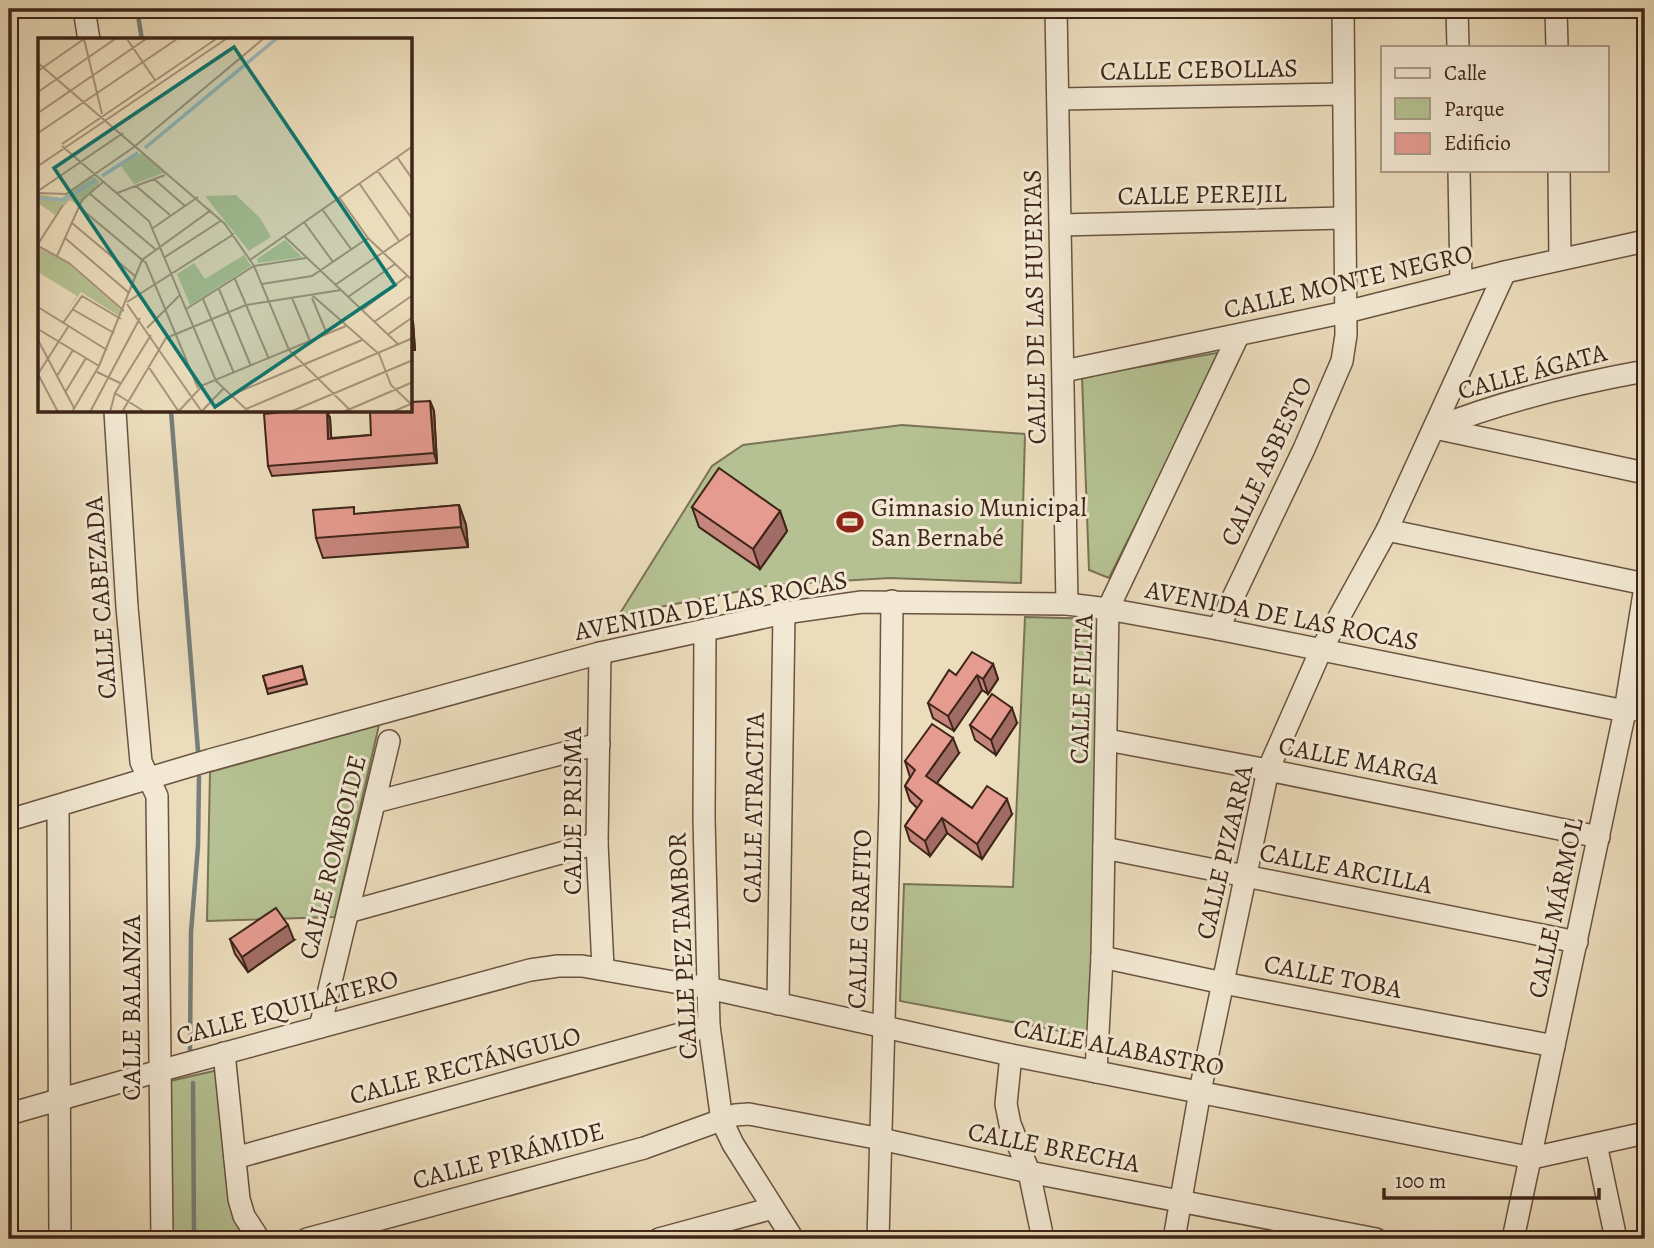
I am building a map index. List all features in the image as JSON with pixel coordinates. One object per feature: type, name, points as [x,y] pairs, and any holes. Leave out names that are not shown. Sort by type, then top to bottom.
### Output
[{"type":"street","points":[[84,9],[89,38]]},
{"type":"street","name":"CALLE DE LAS HUERTAS","points":[[1056,9],[1067,604]]},
{"type":"street","name":"CALLE ASBESTO","points":[[1218,629],[1304,449],[1342,361],[1346,312],[1343,9]]},
{"type":"street","points":[[1457,9],[1458,46]]},
{"type":"street","points":[[1556,9],[1556,46]]},
{"type":"street","name":"CALLE CEBOLLAS","points":[[1058,99],[1342,94]]},
{"type":"street","points":[[1459,172],[1461,283]]},
{"type":"street","points":[[1559,172],[1560,259]]},
{"type":"street","name":"CALLE PEREJIL","points":[[1061,225],[1344,218]]},
{"type":"street","name":"CALLE MONTE NEGRO","points":[[1064,371],[1346,312],[1505,272],[1645,241]]},
{"type":"street","name":"CALLE PIZARRA","points":[[1174,1239],[1200,1091],[1268,770],[1321,650],[1387,530],[1505,272]]},
{"type":"street","name":"CALLE FILITA","points":[[1096,1072],[1102,957],[1108,609],[1238,336]]},
{"type":"street","name":"CALLE ÁGATA","points":[[1435,428],[1484,409],[1573,384],[1645,370]]},
{"type":"street","name":"CALLE CABEZADA","points":[[115,413],[127,607],[141,762],[148,778]]},
{"type":"street","points":[[1435,428],[1645,473]]},
{"type":"street","points":[[1387,530],[1645,586]]},
{"type":"street","name":"CALLE MÁRMOL","points":[[1513,1239],[1599,837],[1635,709],[1645,586]]},
{"type":"street","name":"CALLE GRAFITO","points":[[878,1239],[890,804],[892,601]]},
{"type":"street","name":"AVENIDA DE LAS ROCAS","points":[[9,820],[208,761],[600,653],[784,613],[862,602],[1067,604],[1108,609],[1635,709]]},
{"type":"street","name":"CALLE ATRACITA","points":[[778,1004],[784,613]]},
{"type":"street","name":"CALLE PEZ TAMBOR","points":[[705,630],[704,818],[709,1027],[722,1121],[733,1144],[793,1239]]},
{"type":"street","name":"CALLE PRISMA","points":[[592,967],[600,653]]},
{"type":"street","name":"CALLE MARGA","points":[[1107,740],[1599,837]]},
{"type":"street","name":"CALLE ROMBOIDE","points":[[320,1027],[389,741]]},
{"type":"street","points":[[375,802],[598,744]]},
{"type":"street","name":"CALLE BALANZA","points":[[148,778],[157,796],[164,1070],[162,1239]]},
{"type":"street","points":[[58,806],[60,1239]]},
{"type":"street","points":[[348,912],[597,843]]},
{"type":"street","name":"CALLE ARCILLA","points":[[1104,848],[1577,942]]},
{"type":"street","name":"CALLE TOBA","points":[[1102,957],[1223,983],[1554,1046]]},
{"type":"street","name":"CALLE EQUILÁTERO","points":[[9,1114],[530,970],[558,966],[592,967]]},
{"type":"street","name":"CALLE ALABASTRO","points":[[592,967],[708,988],[1011,1055],[1532,1158],[1645,1133]]},
{"type":"street","name":"CALLE RECTÁNGULO","points":[[235,1158],[709,1027]]},
{"type":"street","points":[[224,1053],[239,1199],[244,1216],[258,1239]]},
{"type":"street","points":[[1011,1055],[1006,1104],[1010,1124],[1029,1172],[1043,1239]]},
{"type":"street","name":"CALLE BRECHA","points":[[722,1121],[736,1115],[749,1114],[881,1139],[1029,1172],[1376,1239]]},
{"type":"street","name":"CALLE PIRÁMIDE","points":[[307,1239],[643,1147],[722,1121]]},
{"type":"street","points":[[1596,1144],[1616,1239]]},
{"type":"street","points":[[659,1239],[774,1208]]},
{"type":"green space","points":[[1222,352],[1109,578],[1089,570],[1082,377]]},
{"type":"green space","name":"Gimnasio Municipal San Bernabé","points":[[902,425],[1025,434],[1021,583],[890,578],[772,585],[619,615],[712,466],[743,445]]},
{"type":"green space","points":[[1025,617],[1100,619],[1092,1037],[900,1001],[904,884],[1013,887]]},
{"type":"green space","points":[[379,725],[335,917],[207,921],[210,772]]},
{"type":"green space","points":[[218,1070],[254,1239],[167,1239],[170,1081]]},
{"type":"building","points":[[430,401],[434,453],[268,466],[264,414],[327,413],[328,439],[371,435],[370,413],[413,413],[413,402]]},
{"type":"building","points":[[719,468],[780,511],[753,549],[692,507]]},
{"type":"building","points":[[459,505],[461,527],[316,538],[313,510],[354,507],[354,514]]},
{"type":"building","points":[[972,652],[993,664],[983,679],[977,675],[948,716],[928,703],[949,670],[956,675]]},
{"type":"building","points":[[302,666],[305,679],[267,689],[263,676]]},
{"type":"building","points":[[992,694],[1012,708],[991,740],[970,725]]},
{"type":"building","points":[[932,724],[953,738],[926,776],[972,808],[987,786],[1007,799],[977,844],[942,818],[925,841],[905,826],[922,801],[905,786],[915,770],[905,761]]},
{"type":"building","points":[[276,908],[288,925],[242,957],[230,939]]},
{"type":"waterway","points":[[137,9],[142,38]]},
{"type":"waterway","points":[[171,413],[198,751]]},
{"type":"waterway","points":[[190,1050],[191,932],[198,846],[199,777]]},
{"type":"waterway","points":[[193,1083],[194,1239]]},
{"type":"place","name":"Gimnasio Municipal San Bernabé","points":[[850,522]]}]
